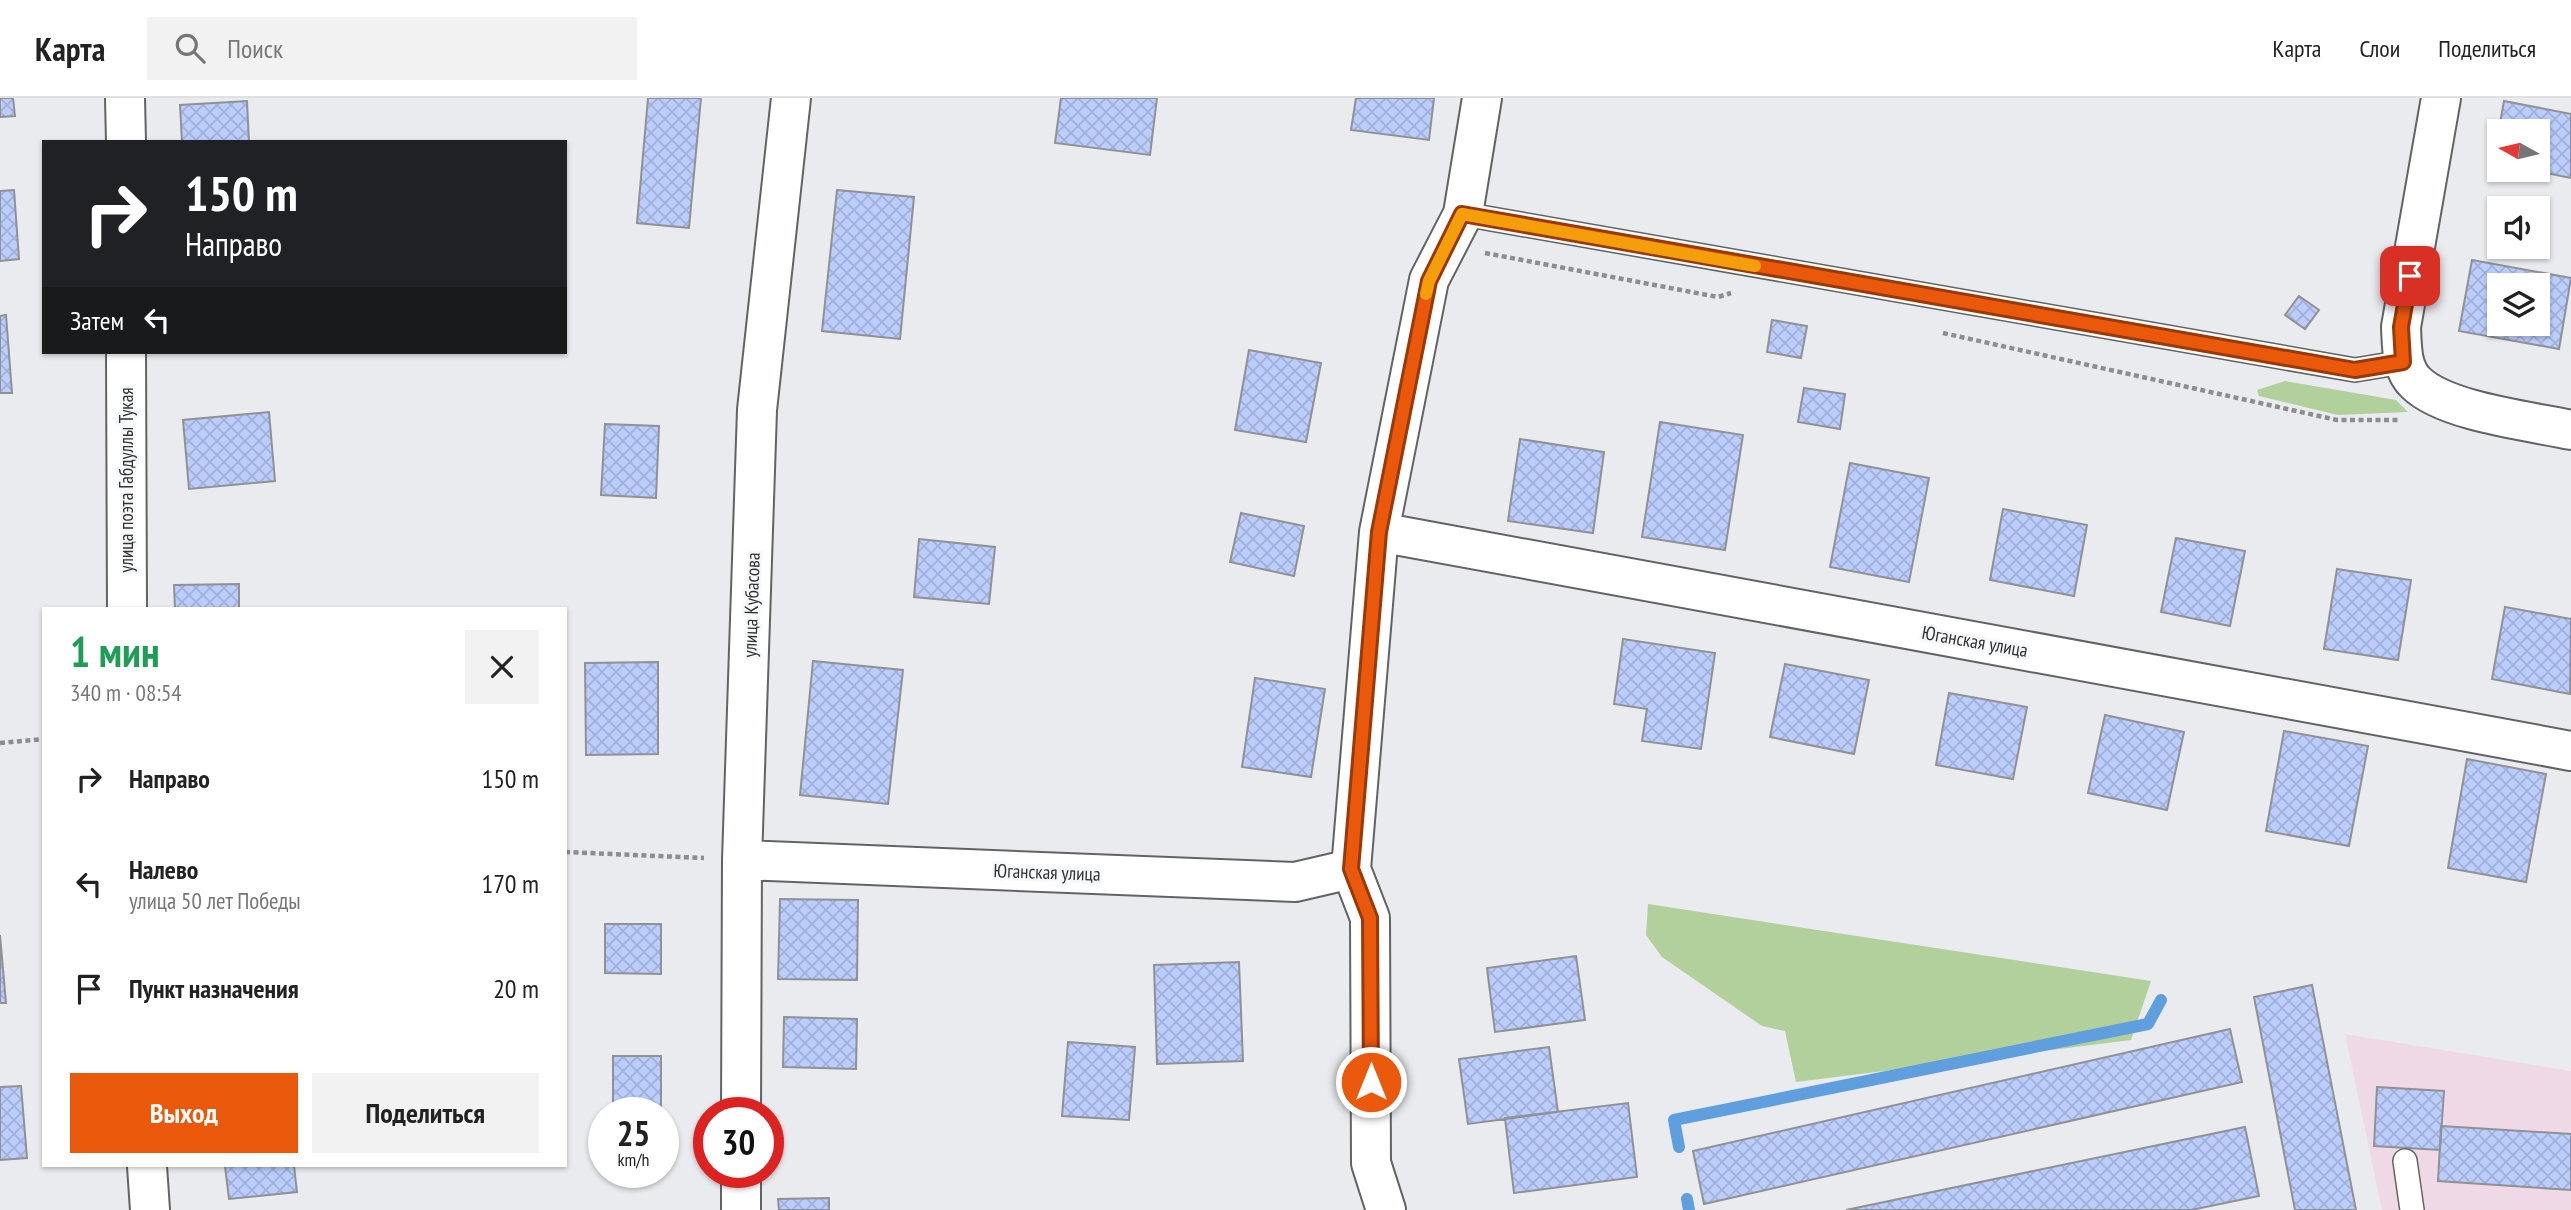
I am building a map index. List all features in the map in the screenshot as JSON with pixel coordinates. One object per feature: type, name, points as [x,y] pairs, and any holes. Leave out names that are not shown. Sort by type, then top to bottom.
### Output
[{"type":"street","points":[[125,98],[126,140]]},
{"type":"street","name":"улица Кубасова","points":[[741,1097],[742,860],[757,410],[791,98]]},
{"type":"street","points":[[1388,1209],[1371,1163],[1370,918],[1351,869],[1379,532],[1429,281],[1462,214],[1482,98]]},
{"type":"street","points":[[2441,98],[2401,327],[2403,362],[2416,383],[2450,404],[2571,430]]},
{"type":"street","name":"улица поэта Габдуллы Тукая","points":[[126,354],[127,607]]},
{"type":"street","name":"Юганская улица","points":[[1379,532],[2571,751]]},
{"type":"street","name":"Юганская улица","points":[[742,860],[1295,882],[1351,869]]},
{"type":"street","points":[[147,1167],[150,1210]]},
{"type":"street","points":[[741,1188],[741,1210]]},
{"type":"lane","points":[[1462,214],[2355,370],[2403,362]]},
{"type":"lane","points":[[2405,1161],[2412,1210]]},
{"type":"path","points":[[1477,251],[1718,297],[1740,291]]},
{"type":"path","points":[[1938,331],[2337,420],[2402,419]]},
{"type":"path","points":[[0,743],[42,739]]},
{"type":"path","points":[[567,852],[742,860]]},
{"type":"shaded area","points":[[2345,1034],[2571,1071],[2571,1210],[2382,1210]]},
{"type":"green space","points":[[2285,381],[2396,400],[2408,412],[2338,415],[2259,396],[2257,390]]},
{"type":"green space","points":[[1648,904],[2151,981],[2131,1040],[1796,1082],[1785,1031],[1762,1026],[1662,957],[1646,935]]},
{"type":"building","points":[[0,98],[13,98],[15,116],[0,117]]},
{"type":"building","points":[[648,98],[701,98],[689,228],[637,223]]},
{"type":"building","points":[[1061,98],[1157,98],[1150,155],[1055,143]]},
{"type":"building","points":[[1356,98],[1434,98],[1429,140],[1351,130]]},
{"type":"building","points":[[247,101],[249,140],[182,140],[180,105]]},
{"type":"building","points":[[2504,101],[2571,114],[2571,178],[2550,174],[2550,119],[2501,119]]},
{"type":"building","points":[[14,190],[19,259],[0,261],[0,191]]},
{"type":"building","points":[[837,190],[914,197],[900,339],[822,331]]},
{"type":"building","points":[[2472,260],[2544,273],[2487,273],[2487,336],[2550,336],[2550,274],[2571,278],[2559,349],[2459,331]]},
{"type":"building","points":[[2299,296],[2319,310],[2305,329],[2285,315]]},
{"type":"building","points":[[6,315],[12,393],[0,393],[0,316]]},
{"type":"building","points":[[1772,320],[1807,326],[1801,358],[1767,352]]},
{"type":"building","points":[[1249,350],[1321,363],[1306,442],[1235,430]]},
{"type":"building","points":[[1804,388],[1845,394],[1840,429],[1798,422]]},
{"type":"building","points":[[269,412],[275,481],[189,489],[183,420]]},
{"type":"building","points":[[1660,422],[1743,435],[1725,550],[1642,537]]},
{"type":"building","points":[[605,424],[659,426],[656,498],[601,495]]},
{"type":"building","points":[[1520,439],[1604,452],[1593,533],[1508,521]]},
{"type":"building","points":[[1850,463],[1929,478],[1909,582],[1830,567]]},
{"type":"building","points":[[2003,509],[2087,525],[2074,596],[1990,580]]},
{"type":"building","points":[[1241,513],[1304,526],[1294,576],[1230,562]]},
{"type":"building","points":[[2176,538],[2245,551],[2230,626],[2161,612]]},
{"type":"building","points":[[919,539],[995,547],[989,604],[914,597]]},
{"type":"building","points":[[2337,569],[2411,580],[2398,660],[2324,649]]},
{"type":"building","points":[[239,584],[239,607],[175,607],[174,585]]},
{"type":"building","points":[[2505,607],[2571,619],[2570,694],[2492,679]]},
{"type":"building","points":[[1623,639],[1715,653],[1701,749],[1642,741],[1647,709],[1614,704]]},
{"type":"building","points":[[813,661],[903,670],[888,804],[800,795]]},
{"type":"building","points":[[658,662],[658,754],[586,755],[585,663]]},
{"type":"building","points":[[1785,664],[1869,680],[1854,754],[1770,737]]},
{"type":"building","points":[[1255,678],[1325,689],[1311,777],[1242,767]]},
{"type":"building","points":[[1949,693],[2027,707],[2013,779],[1936,765]]},
{"type":"building","points":[[2105,715],[2184,732],[2167,810],[2088,793]]},
{"type":"building","points":[[2284,731],[2368,746],[2349,846],[2266,831]]},
{"type":"building","points":[[2467,759],[2546,774],[2526,882],[2448,868]]},
{"type":"building","points":[[780,899],[858,900],[857,980],[778,979]]},
{"type":"building","points":[[605,924],[661,924],[661,974],[605,973]]},
{"type":"building","points":[[0,935],[6,1003],[0,1003]]},
{"type":"building","points":[[1576,956],[1585,1020],[1495,1032],[1487,968]]},
{"type":"building","points":[[1239,962],[1243,1061],[1157,1064],[1154,965]]},
{"type":"building","points":[[2312,985],[2356,1210],[2295,1210],[2254,997]]},
{"type":"building","points":[[784,1017],[857,1019],[856,1069],[783,1067]]},
{"type":"building","points":[[2230,1029],[2242,1082],[1704,1204],[1693,1151]]},
{"type":"building","points":[[1068,1042],[1135,1047],[1129,1120],[1062,1116]]},
{"type":"building","points":[[1549,1047],[1558,1112],[1468,1124],[1459,1059]]},
{"type":"building","points":[[613,1056],[661,1056],[661,1097],[613,1097]]},
{"type":"building","points":[[21,1086],[27,1158],[0,1160],[0,1087]]},
{"type":"building","points":[[2377,1087],[2444,1091],[2440,1150],[2374,1146]]},
{"type":"building","points":[[1628,1103],[1637,1177],[1514,1193],[1505,1118]]},
{"type":"building","points":[[2441,1126],[2571,1134],[2571,1190],[2438,1181]]},
{"type":"building","points":[[2245,1127],[2259,1196],[2191,1210],[1846,1210]]},
{"type":"building","points":[[225,1167],[294,1167],[297,1192],[229,1199]]},
{"type":"building","points":[[829,1198],[829,1210],[779,1210],[778,1199]]},
{"type":"waterway","points":[[1679,1147],[1674,1120],[2148,1024],[2161,1000]]},
{"type":"waterway","points":[[1687,1199],[1689,1210]]},
{"type":"slow traffic","points":[[1426,294],[1429,281],[1462,214],[1755,266]]},
{"type":"route","points":[[1371,1082],[1370,918],[1351,869],[1379,532],[1429,281],[1462,214],[2355,370],[2403,362],[2401,327],[2410,276]]}]
